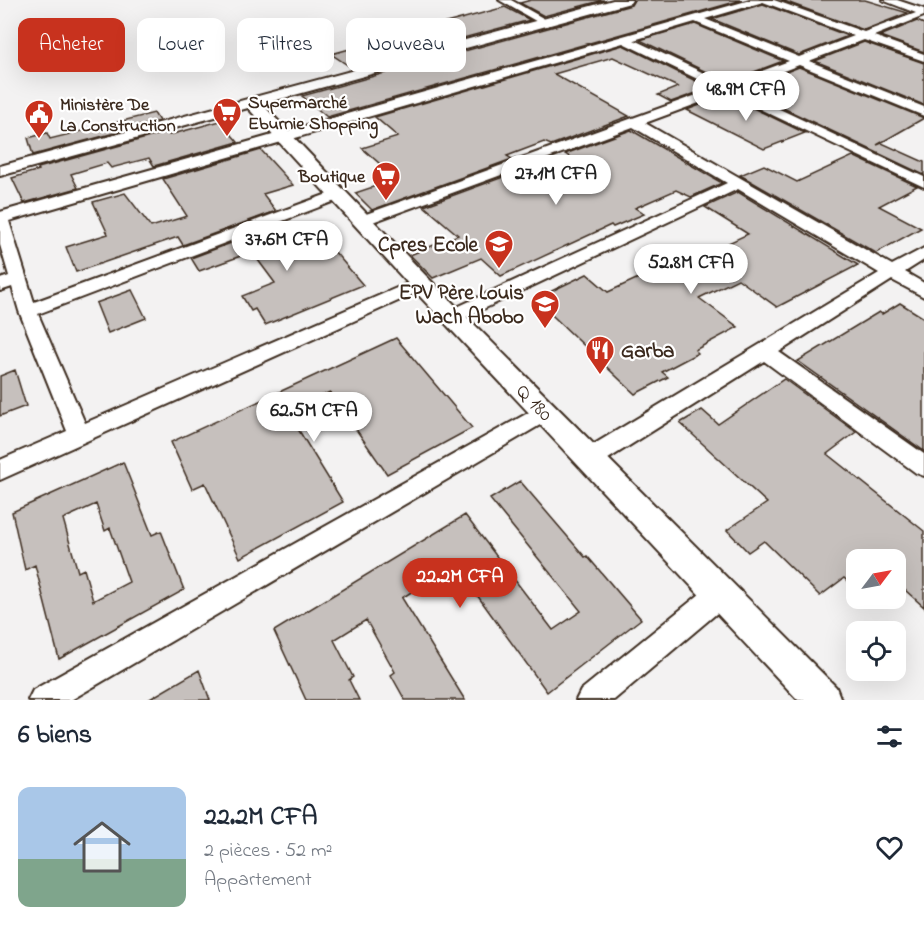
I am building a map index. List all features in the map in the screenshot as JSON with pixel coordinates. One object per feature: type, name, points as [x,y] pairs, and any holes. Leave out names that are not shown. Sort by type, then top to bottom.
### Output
[{"type":"street","points":[[504,0],[545,22]]},
{"type":"street","points":[[0,171],[625,0]]},
{"type":"street","points":[[80,436],[28,311],[0,218],[763,0],[924,58]]},
{"type":"street","points":[[887,0],[924,12]]},
{"type":"street","points":[[361,220],[725,89],[924,12]]},
{"type":"street","points":[[696,19],[924,112]]},
{"type":"street","points":[[624,39],[924,183]]},
{"type":"street","name":"Q 180","points":[[250,101],[421,284],[823,700]]},
{"type":"street","points":[[634,122],[924,291]]},
{"type":"street","points":[[453,316],[739,183]]},
{"type":"street","points":[[28,311],[338,195]]},
{"type":"street","points":[[589,459],[924,253]]},
{"type":"street","points":[[0,285],[20,279]]},
{"type":"street","points":[[0,470],[421,284]]},
{"type":"street","points":[[764,351],[924,466]]},
{"type":"street","points":[[43,700],[544,412]]},
{"type":"street","points":[[591,700],[720,594]]},
{"type":"building","points":[[531,0],[604,0],[544,16],[520,3]]},
{"type":"building","points":[[634,0],[742,0],[327,117],[302,96],[389,72],[466,72],[466,51],[631,5]]},
{"type":"building","points":[[781,0],[865,0],[908,13],[864,30]]},
{"type":"building","points":[[763,4],[848,36],[799,55],[712,19]]},
{"type":"building","points":[[505,7],[530,20],[466,37],[464,18]]},
{"type":"building","points":[[917,21],[924,24],[924,52],[880,36]]},
{"type":"building","points":[[695,24],[783,61],[727,82],[640,40]]},
{"type":"building","points":[[864,42],[924,63],[924,105],[815,61]]},
{"type":"building","points":[[623,45],[710,88],[671,102],[658,95],[678,87],[613,57],[554,74],[629,116],[551,145],[544,142],[507,156],[512,159],[372,210],[355,193],[397,179],[362,148],[398,137],[375,117]]},
{"type":"building","points":[[346,50],[346,64],[334,56],[334,53]]},
{"type":"building","points":[[799,67],[924,118],[877,145],[882,143],[924,162],[924,175],[743,89]]},
{"type":"building","points":[[726,95],[805,133],[764,149],[687,110]]},
{"type":"building","points":[[154,113],[159,121],[33,155],[28,138],[47,133],[50,139]]},
{"type":"building","points":[[220,121],[238,142],[154,166],[149,158],[111,168],[107,163],[71,174],[78,188],[24,203],[12,178],[39,170],[38,168],[168,132],[169,135]]},
{"type":"building","points":[[631,130],[722,183],[691,197],[676,190],[635,208],[644,214],[613,227],[611,225],[501,276],[481,258],[433,278],[410,255],[458,235],[424,206],[525,169],[560,193],[598,177],[565,154]]},
{"type":"building","points":[[261,150],[293,185],[263,194],[276,211],[183,245],[178,237],[76,272],[66,247],[108,234],[93,202],[125,193],[151,227],[187,216],[163,179]]},
{"type":"building","points":[[853,156],[917,186],[879,206],[921,228],[876,253],[740,175],[764,165],[797,182]]},
{"type":"building","points":[[738,192],[858,265],[777,307],[738,279],[699,298],[738,327],[695,350],[698,353],[662,372],[668,377],[635,394],[535,299],[587,274],[608,292],[658,269],[664,273],[748,234],[705,207]]},
{"type":"building","points":[[285,223],[309,252],[328,244],[363,285],[265,325],[255,309],[251,311],[242,296],[275,283],[252,252],[199,271],[191,258]]},
{"type":"building","points":[[132,290],[146,318],[108,333],[96,303]]},
{"type":"building","points":[[900,303],[924,318],[924,451],[798,361],[879,312],[882,314]]},
{"type":"building","points":[[396,338],[472,428],[387,474],[330,392],[295,408],[298,412],[290,416],[343,502],[240,558],[205,483],[192,489],[171,442]]},
{"type":"building","points":[[15,370],[26,406],[0,416],[0,376]]},
{"type":"building","points":[[784,379],[856,432],[827,454],[924,531],[924,607],[906,591],[906,549],[846,549],[846,580],[844,578],[820,596],[764,541],[748,552],[727,530],[767,503],[680,423],[702,410],[718,424]]},
{"type":"building","points":[[123,462],[152,535],[161,531],[184,590],[59,659],[35,565],[25,570],[12,512]],"holes":[[[96,504],[105,531],[110,528],[129,582],[93,601],[84,569],[78,572],[63,519]]]},
{"type":"building","points":[[520,481],[641,619],[547,692],[453,565],[402,598],[465,700],[405,700],[391,675],[395,672],[366,620],[334,640],[353,677],[349,680],[359,700],[306,700],[274,631],[465,515],[553,630],[581,611],[490,499]]},
{"type":"building","points":[[199,670],[210,700],[148,700]]},
{"type":"place","name":"Supermarché Eburnie Shopping","points":[[227,138]]},
{"type":"place","name":"Ministère De La Construction","points":[[39,140]]},
{"type":"place","name":"Boutique","points":[[386,202]]},
{"type":"place","name":"Cpres Ecole","points":[[499,270]]},
{"type":"place","name":"EPV Père Louis Wach Abobo","points":[[545,330]]},
{"type":"place","name":"Garba","points":[[600,376]]}]
